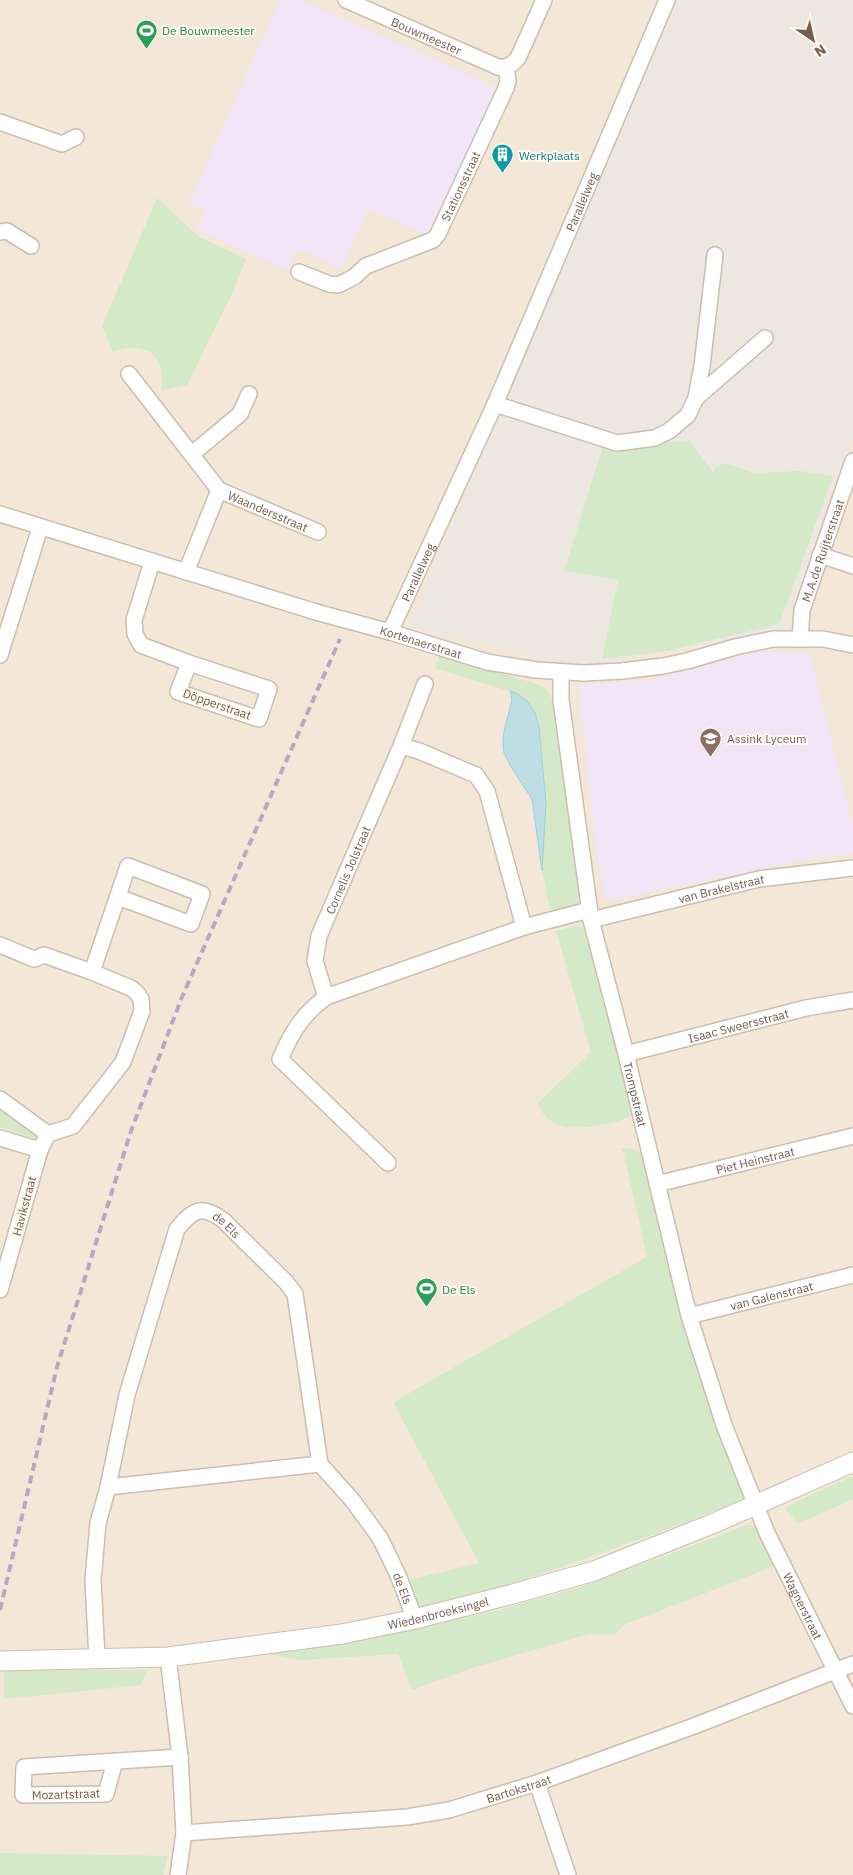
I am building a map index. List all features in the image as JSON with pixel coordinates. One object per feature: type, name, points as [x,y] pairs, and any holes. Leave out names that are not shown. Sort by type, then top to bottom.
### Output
[{"type":"street","name":"Bouwmeester","points":[[346,0],[498,67],[506,67]]},
{"type":"street","points":[[506,67],[518,58],[544,0]]},
{"type":"street","name":"Parallelweg","points":[[390,632],[495,404],[667,0]]},
{"type":"street","name":"Stationsstraat","points":[[299,272],[329,284],[338,285],[354,277],[366,266],[433,240],[438,234],[506,88],[508,81],[506,67]]},
{"type":"street","points":[[0,122],[62,144],[76,137]]},
{"type":"street","points":[[0,232],[7,231],[31,246]]},
{"type":"street","points":[[495,404],[617,443],[654,438],[669,431],[688,415],[696,398],[702,366],[715,255]]},
{"type":"street","points":[[696,398],[765,338]]},
{"type":"street","name":"Waandersstraat","points":[[128,374],[219,490],[318,532]]},
{"type":"street","points":[[192,454],[240,414],[249,394]]},
{"type":"street","name":"M.A.de Ruijterstraat","points":[[800,639],[802,610],[853,461]]},
{"type":"street","name":"Waandersstraat","points":[[186,572],[219,490]]},
{"type":"street","name":"Kortenaerstraat","points":[[0,514],[40,528],[316,612],[390,632],[487,662],[561,673],[622,671],[687,661],[735,647],[773,639],[823,639],[853,645]]},
{"type":"street","points":[[0,655],[40,528]]},
{"type":"street","points":[[820,555],[853,566]]},
{"type":"street","name":"Döpperstraat","points":[[152,562],[134,620],[135,634],[141,645],[269,689],[258,719],[178,692],[189,663]]},
{"type":"street","name":"Trompstraat","points":[[561,673],[561,700],[590,915],[626,1054],[689,1316],[724,1425],[756,1505]]},
{"type":"street","name":"Cornelis Jolstraat","points":[[326,997],[315,961],[318,936],[401,746],[425,684]]},
{"type":"street","points":[[401,746],[419,751],[476,775],[487,791],[524,927]]},
{"type":"street","points":[[92,972],[128,866],[202,894],[191,924],[118,897]]},
{"type":"street","name":"van Brakelstraat","points":[[590,915],[758,879],[853,868]]},
{"type":"street","points":[[388,1163],[280,1060],[296,1026],[310,1009],[326,997],[524,927],[590,915]]},
{"type":"street","points":[[0,945],[34,959],[44,955],[131,988],[141,999],[142,1011],[122,1062],[73,1126],[48,1134],[0,1099]]},
{"type":"street","name":"Isaac Sweersstraat","points":[[626,1054],[806,1008],[853,1000]]},
{"type":"street","name":"Havikstraat","points":[[0,1290],[40,1150],[48,1134]]},
{"type":"street","name":"Piet Heinstraat","points":[[657,1184],[853,1136]]},
{"type":"street","points":[[0,1138],[40,1150]]},
{"type":"street","name":"de Els","points":[[98,1659],[93,1580],[98,1523],[108,1488],[128,1395],[177,1229],[188,1215],[199,1211],[211,1212],[223,1220],[286,1282],[295,1294],[320,1464],[353,1501],[380,1538],[398,1575],[415,1619]]},
{"type":"street","name":"van Galenstraat","points":[[689,1316],[853,1275]]},
{"type":"street","name":"Wiedenbroeksingel","points":[[0,1661],[168,1657],[342,1634],[415,1619],[594,1571],[712,1524],[853,1462]]},
{"type":"street","points":[[108,1488],[320,1464]]},
{"type":"street","name":"Wagnerstraat","points":[[756,1505],[767,1533],[853,1706]]},
{"type":"street","points":[[168,1657],[180,1757],[184,1833],[178,1875]]},
{"type":"street","name":"Bartokstraat","points":[[184,1833],[407,1817],[449,1810],[537,1783],[853,1664]]},
{"type":"street","name":"Mozartstraat","points":[[115,1761],[106,1794],[23,1796],[24,1767],[115,1761],[180,1757]]},
{"type":"street","points":[[537,1783],[568,1875]]},
{"type":"shaded area","points":[[0,0],[853,0],[853,1875],[0,1875]]},
{"type":"shaded area","points":[[280,0],[301,0],[496,87],[429,236],[368,209],[342,269],[297,249],[287,270],[197,230],[206,211],[189,203]]},
{"type":"shaded area","points":[[677,0],[853,0],[853,440],[784,630],[579,667],[408,627]]},
{"type":"shaded area","name":"Assink Lyceum","points":[[763,651],[810,653],[853,829],[853,854],[820,857],[605,901],[594,833],[579,685],[651,680]]},
{"type":"green space","points":[[157,198],[198,236],[246,259],[231,296],[187,385],[162,390],[161,370],[155,357],[151,353],[139,348],[126,348],[113,352],[102,326]]},
{"type":"green space","points":[[688,438],[713,473],[716,467],[725,463],[754,473],[800,471],[833,476],[780,622],[775,625],[667,651],[602,659],[618,580],[564,571],[603,446],[631,448],[688,440]]},
{"type":"green space","points":[[440,655],[537,684],[546,689],[552,699],[562,753],[581,902],[579,905],[552,917],[542,871],[546,803],[539,727],[535,713],[527,701],[518,694],[435,668]]},
{"type":"green space","points":[[578,925],[585,929],[593,939],[635,1114],[610,1123],[589,1127],[569,1127],[554,1123],[544,1115],[538,1103],[591,1052],[556,931]]},
{"type":"green space","points":[[0,1104],[36,1133],[34,1139],[0,1127]]},
{"type":"green space","points":[[620,1148],[634,1149],[645,1155],[721,1436],[744,1497],[742,1500],[661,1532],[519,1582],[424,1607],[420,1605],[410,1580],[479,1563],[394,1404],[397,1400],[647,1257],[624,1155]]},
{"type":"green space","points":[[853,1476],[853,1499],[798,1524],[785,1509],[793,1503]]},
{"type":"green space","points":[[747,1525],[755,1525],[779,1564],[624,1625],[614,1635],[589,1634],[472,1668],[412,1690],[398,1654],[302,1660],[261,1653],[303,1648],[432,1625],[498,1610],[584,1586]]},
{"type":"green space","points":[[16,1670],[148,1670],[141,1685],[4,1699],[4,1673]]},
{"type":"green space","points":[[0,1853],[168,1856],[163,1875],[0,1875]]},
{"type":"water","points":[[510,691],[527,701],[535,713],[539,727],[546,803],[542,871],[532,799],[504,753],[504,731],[512,700]]},
{"type":"railway","points":[[0,1610],[57,1367],[131,1131],[182,997],[340,639]]},
{"type":"place","name":"De Bouwmeester","points":[[146,49]]},
{"type":"place","name":"Werkplaats","points":[[503,174]]},
{"type":"place","name":"Assink Lyceum","points":[[711,757]]},
{"type":"place","name":"De Els","points":[[426,1308]]}]
